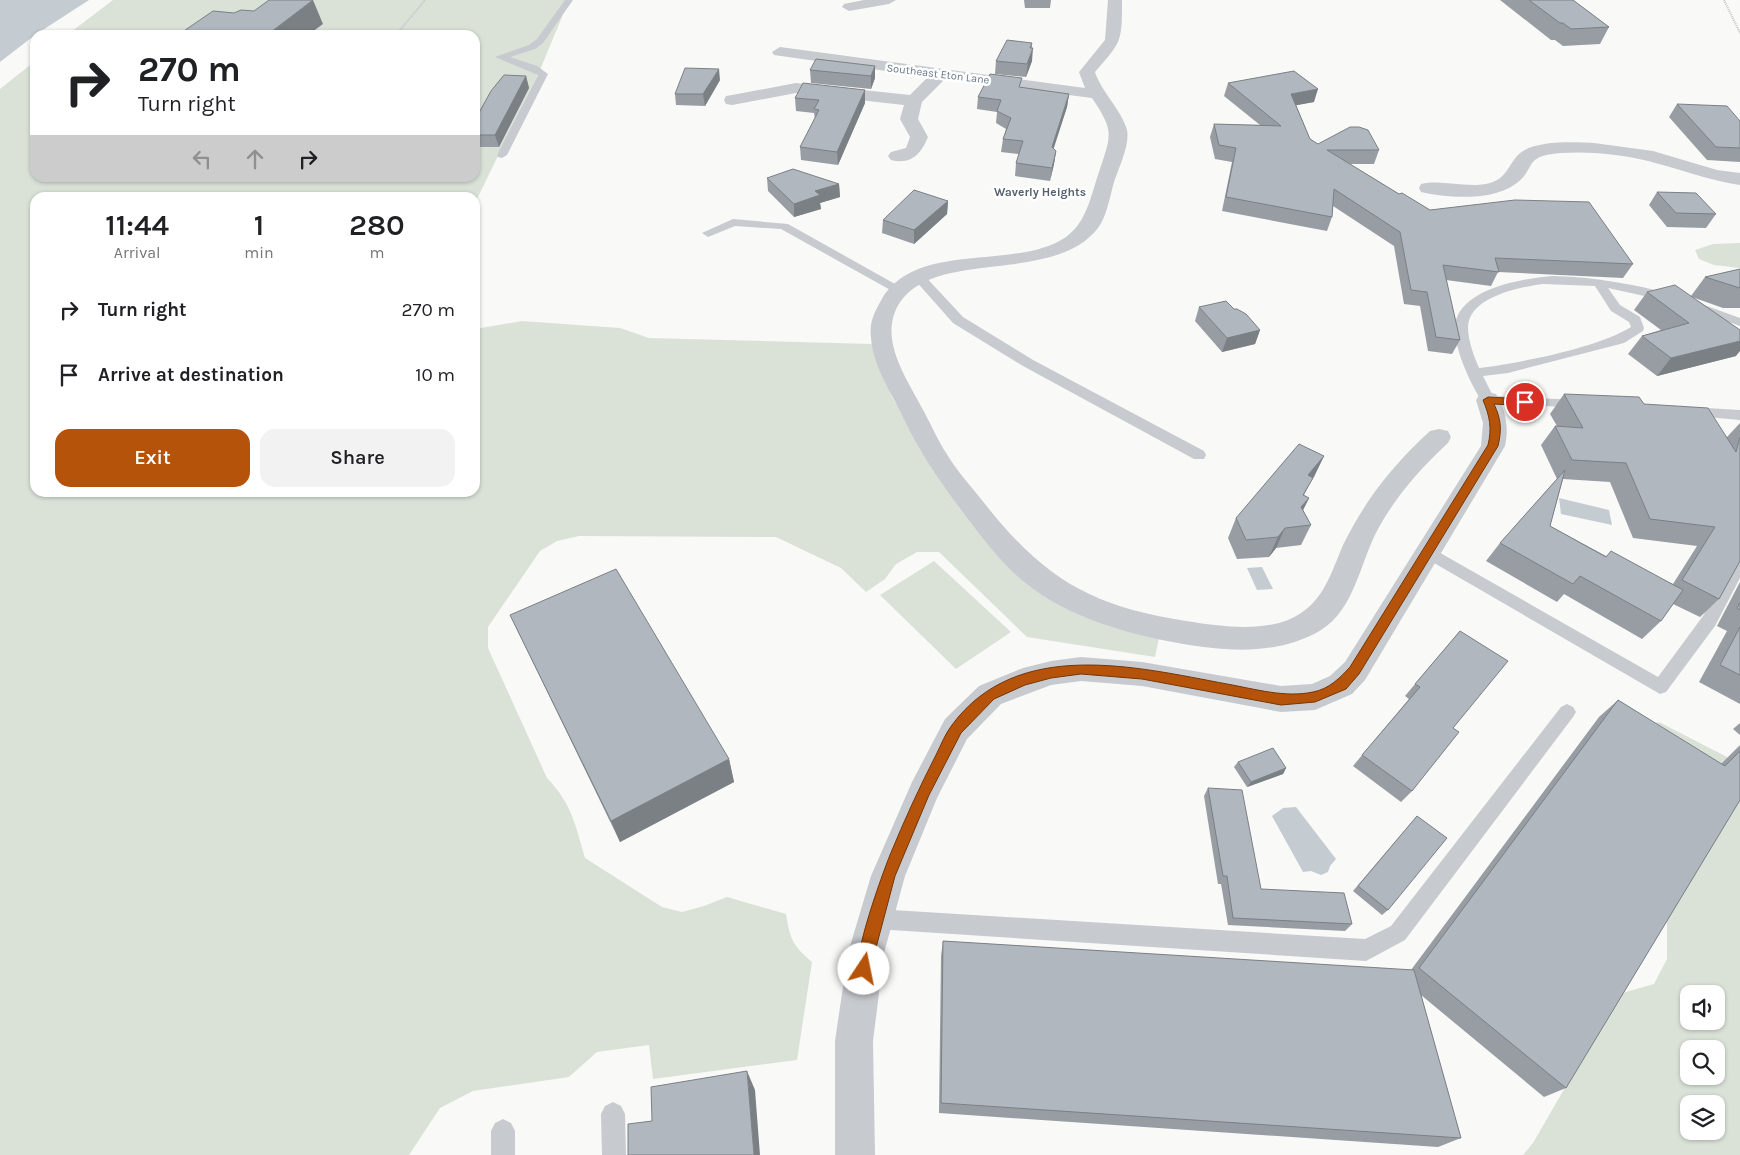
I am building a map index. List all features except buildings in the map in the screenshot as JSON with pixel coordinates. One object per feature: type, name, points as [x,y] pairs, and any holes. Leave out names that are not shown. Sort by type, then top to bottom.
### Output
[{"type":"street","points":[[849,7],[889,0]]},
{"type":"street","points":[[1115,0],[1114,39],[1106,52],[1092,64],[1087,72],[1096,94],[1119,128],[1119,138],[1091,224],[1085,234],[1074,242],[1040,253],[908,282],[884,312],[881,343],[888,364],[936,458],[994,536],[1015,559],[1058,591],[1111,616],[1162,630],[1234,640],[1274,637],[1310,623],[1324,611],[1336,596],[1358,540],[1386,494],[1414,460],[1439,437]]},
{"type":"street","name":"Southeast Eton Lane","points":[[780,52],[1096,94]]},
{"type":"street","points":[[897,156],[913,151],[919,137],[909,119],[914,101],[940,74]]},
{"type":"street","points":[[732,100],[796,88],[914,101]]},
{"type":"street","points":[[1428,188],[1470,190],[1494,187],[1507,182],[1514,176],[1528,154],[1552,149],[1620,150],[1668,160],[1718,177],[1740,180]]},
{"type":"street","points":[[855,1155],[854,1041],[866,952],[888,876],[923,792],[956,729],[990,695],[1023,680],[1051,672],[1081,669],[1142,674],[1281,699],[1315,697],[1341,685],[1355,671],[1493,446],[1496,418],[1488,400]]},
{"type":"lane","points":[[502,155],[543,74],[534,68],[500,57],[532,47],[540,41],[569,0]]},
{"type":"lane","points":[[708,233],[733,222],[784,226],[908,282],[958,320],[1028,364],[1199,455]]},
{"type":"lane","points":[[1591,406],[1488,400],[1475,373],[1462,336],[1463,319],[1471,305],[1487,295],[1533,283],[1554,280],[1657,294],[1740,322]]},
{"type":"lane","points":[[1475,373],[1508,369],[1619,340],[1638,328],[1635,320],[1615,308],[1600,285]]},
{"type":"lane","points":[[1675,411],[1740,415]]},
{"type":"lane","points":[[1428,552],[1660,687],[1709,621],[1740,563]]},
{"type":"lane","points":[[876,919],[1366,950],[1398,933],[1567,712]]},
{"type":"lane","points":[[613,1114],[614,1155]]},
{"type":"lane","points":[[503,1131],[503,1155]]},
{"type":"path","points":[[400,30],[424,0]]},
{"type":"path","points":[[1724,0],[1740,33]]},
{"type":"shaded area","points":[[0,0],[89,0],[43,30],[30,30],[30,39],[0,62]]},
{"type":"shaded area","points":[[113,0],[569,0],[540,70],[480,193],[30,192],[30,497],[480,497],[480,328],[522,321],[620,328],[649,338],[872,344],[892,397],[930,461],[1015,566],[1159,638],[1155,657],[1027,637],[939,552],[917,552],[896,564],[885,579],[866,592],[841,568],[776,537],[579,536],[557,541],[540,551],[488,627],[488,648],[547,778],[562,797],[572,815],[585,858],[662,907],[682,912],[727,897],[786,914],[793,941],[800,951],[812,962],[797,1060],[653,1079],[649,1045],[597,1052],[569,1077],[473,1091],[440,1108],[409,1155],[0,1155],[0,89],[30,65],[30,182],[480,182],[480,30],[74,30]]},
{"type":"shaded area","points":[[1740,243],[1740,268],[1714,265],[1699,259],[1695,250],[1713,244]]},
{"type":"shaded area","points":[[1559,498],[1609,510],[1612,525],[1561,514]]},
{"type":"shaded area","points":[[934,561],[1011,632],[956,669],[880,595]]},
{"type":"shaded area","points":[[1262,567],[1273,589],[1257,590],[1247,568]]},
{"type":"shaded area","points":[[1659,722],[1727,757],[1740,767],[1740,1155],[1523,1155],[1533,1143],[1619,994],[1654,984],[1667,959],[1667,921],[1647,725]]},
{"type":"shaded area","points":[[1296,807],[1336,859],[1328,872],[1321,875],[1311,871],[1303,872],[1272,816],[1283,808]]},
{"type":"district","name":"Waverly Heights","points":[[1040,192]]},
{"type":"route","points":[[864,969],[866,952],[888,876],[923,792],[956,729],[990,695],[1023,680],[1051,672],[1081,669],[1142,674],[1281,699],[1315,697],[1341,685],[1355,671],[1493,446],[1496,418],[1488,400],[1525,402]]}]
